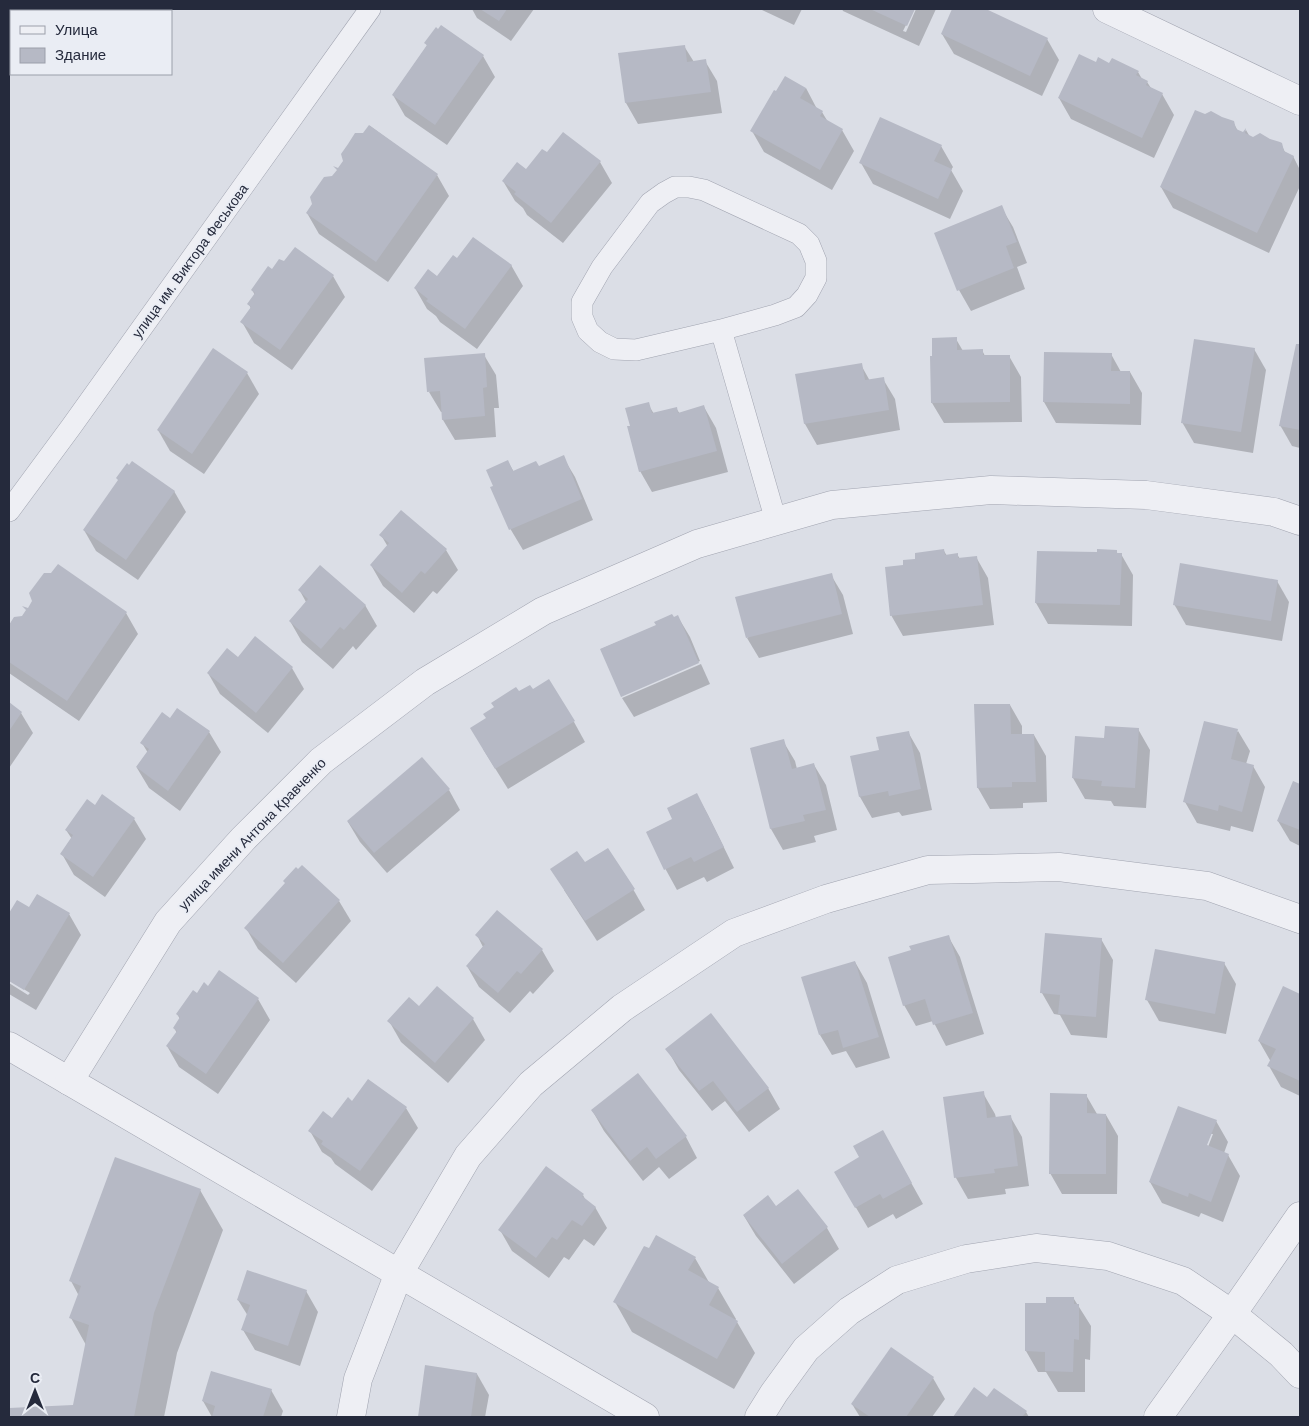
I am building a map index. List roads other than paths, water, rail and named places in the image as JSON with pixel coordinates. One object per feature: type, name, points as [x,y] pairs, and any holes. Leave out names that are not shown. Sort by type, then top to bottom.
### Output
[{"type":"street","points":[[1107,9],[1300,101]]},
{"type":"street","name":"улица имени Антона Кравченко","points":[[69,1081],[168,922],[243,839],[321,761],[425,682],[543,611],[698,544],[832,505],[991,490],[1146,495],[1274,512],[1300,521]]},
{"type":"street","points":[[351,1417],[358,1379],[399,1273],[468,1156],[531,1084],[622,1008],[734,933],[826,898],[928,870],[1059,867],[1207,886],[1300,919]]},
{"type":"street","points":[[9,1046],[645,1417]]},
{"type":"street","points":[[1158,1417],[1300,1216]]},
{"type":"street","points":[[759,1417],[806,1349],[848,1311],[897,1280],[966,1259],[1036,1248],[1108,1256],[1183,1281],[1232,1314],[1281,1354],[1300,1374]]},
{"type":"lane","name":"улица им. Виктора Феськова","points":[[9,511],[72,427],[370,9]]},
{"type":"lane","points":[[675,187],[704,190],[799,234],[809,244],[816,261],[816,278],[807,295],[796,307],[721,330],[636,350],[614,349],[600,342],[588,331],[582,317],[582,302],[602,267],[650,203],[675,187]]},
{"type":"lane","points":[[721,330],[776,521]]}]
